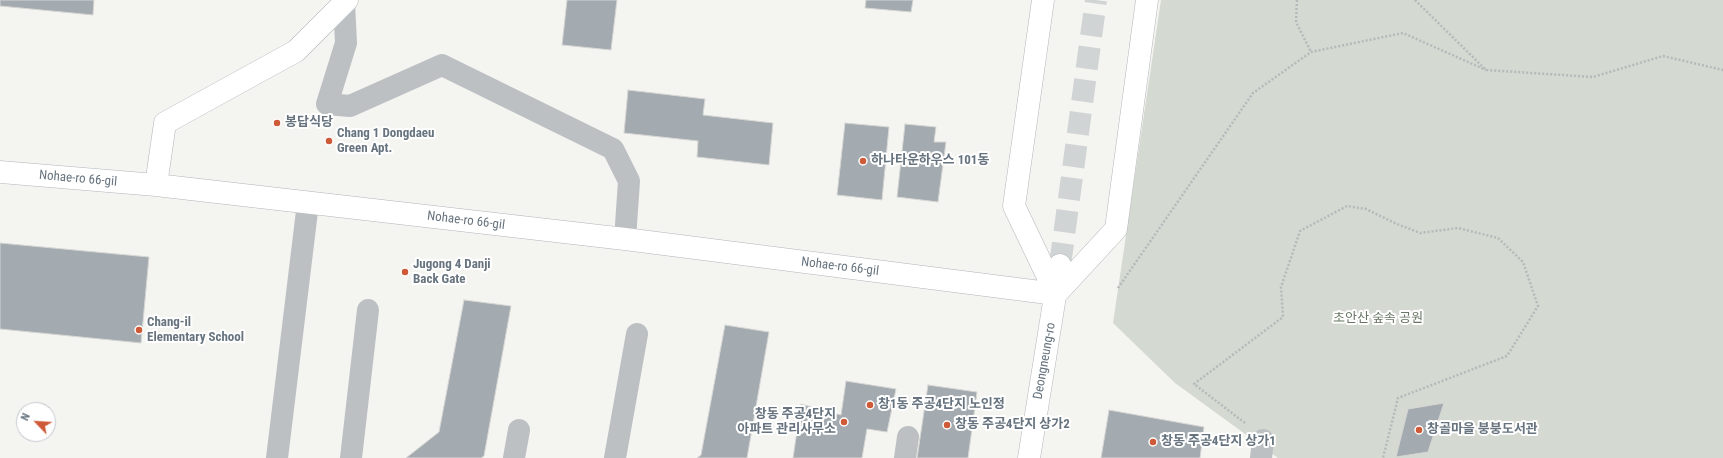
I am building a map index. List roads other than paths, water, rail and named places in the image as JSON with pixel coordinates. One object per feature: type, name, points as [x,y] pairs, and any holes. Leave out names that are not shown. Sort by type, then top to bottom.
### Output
[{"type":"main road","points":[[1044,0],[1014,206],[1056,294],[1116,229],[1147,0]]},
{"type":"main road","points":[[156,185],[165,123],[296,51],[346,2]]},
{"type":"main road","name":"Nohae-ro 66-gil","points":[[0,172],[156,185],[625,239],[1056,294]]},
{"type":"main road","name":"Deongneung-ro","points":[[1029,458],[1060,265]]},
{"type":"street","points":[[346,2],[346,43],[327,104],[350,106],[442,66],[612,149],[629,181],[625,239]]},
{"type":"street","points":[[278,458],[308,203]]},
{"type":"street","points":[[351,458],[368,310]]},
{"type":"street","points":[[615,458],[637,334]]},
{"type":"street","points":[[514,458],[519,430]]},
{"type":"tunnel","points":[[1060,265],[1096,0]]},
{"type":"place","name":"봉답식당","points":[[277,123]]},
{"type":"place","name":"Chang 1 Dongdaeu Green Apt.","points":[[329,141]]},
{"type":"place","name":"하나타운하우스 101동","points":[[863,161]]},
{"type":"place","name":"Jugong 4 Danji Back Gate","points":[[405,272]]},
{"type":"place","name":"Chang-il Elementary School","points":[[139,330]]},
{"type":"place","name":"창1동 주공4단지 노인정","points":[[870,405]]},
{"type":"place","name":"창동 주공4단지 아파트 관리사무소","points":[[844,422]]},
{"type":"place","name":"창동 주공4단지 상가2","points":[[947,425]]},
{"type":"place","name":"창골마을 붕붕도서관","points":[[1419,430]]},
{"type":"place","name":"창동 주공4단지 상가1","points":[[1153,442]]},
{"type":"park label","name":"초안산 숲속 공원","points":[[1378,319]]}]
